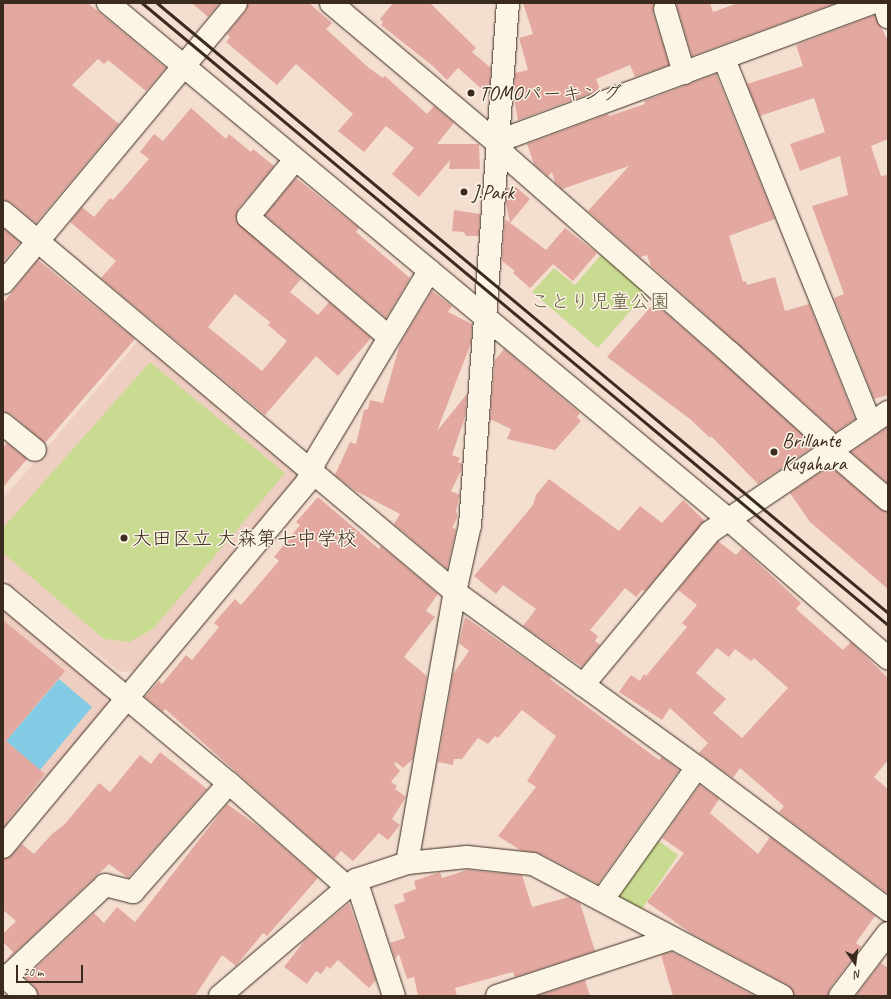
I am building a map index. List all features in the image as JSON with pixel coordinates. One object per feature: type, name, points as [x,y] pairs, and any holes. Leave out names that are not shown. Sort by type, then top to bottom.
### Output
[{"type":"street","points":[[108,3],[183,65],[294,161],[729,520],[888,658]]},
{"type":"street","points":[[3,283],[236,3]]},
{"type":"street","points":[[331,3],[496,142],[507,157],[826,440],[831,451],[888,500]]},
{"type":"street","points":[[407,863],[455,592],[470,525],[486,319],[496,142],[508,3]]},
{"type":"street","points":[[496,142],[724,59],[872,3]]},
{"type":"street","points":[[884,3],[888,17]]},
{"type":"street","points":[[666,9],[684,73]]},
{"type":"street","points":[[584,685],[710,532],[879,418],[724,59]]},
{"type":"street","points":[[294,161],[248,218],[388,336]]},
{"type":"street","points":[[3,212],[310,472],[455,592],[697,767],[888,910]]},
{"type":"street","points":[[3,847],[307,482],[310,472],[388,336],[429,271]]},
{"type":"street","points":[[3,424],[35,450]]},
{"type":"street","points":[[3,595],[352,884],[394,996]]},
{"type":"street","points":[[603,899],[697,767]]},
{"type":"street","points":[[26,996],[5,976],[105,885],[133,892],[229,783]]},
{"type":"street","points":[[227,994],[352,884],[407,863],[467,857],[533,864],[603,899],[782,996]]},
{"type":"street","points":[[840,996],[888,933]]},
{"type":"street","points":[[497,996],[673,938]]},
{"type":"shaded area","name":"大田区立 大森第七中学校","points":[[140,339],[297,466],[297,476],[134,671],[120,672],[15,587],[3,601],[3,589],[9,582],[3,577],[3,499]]},
{"type":"shaded area","points":[[3,609],[105,695],[108,706],[3,832]]},
{"type":"green space","name":"ことり児童公園","points":[[601,255],[646,293],[598,348],[532,292],[554,268],[575,285]]},
{"type":"green space","name":"大田区立 大森第七中学校","points":[[150,362],[285,473],[153,629],[129,642],[104,639],[3,553],[3,528]]},
{"type":"green space","points":[[649,834],[678,855],[636,918],[603,899]]},
{"type":"water","points":[[59,679],[92,707],[40,770],[6,741]]},
{"type":"building","points":[[3,3],[88,3],[166,68],[146,91],[108,60],[104,64],[98,59],[72,85],[119,124],[36,223],[11,202],[3,200]]},
{"type":"building","points":[[192,3],[220,3],[208,17]]},
{"type":"building","points":[[248,3],[309,3],[332,23],[326,29],[369,68],[383,78],[385,76],[427,114],[434,106],[454,123],[437,144],[479,144],[480,169],[449,169],[450,160],[419,197],[392,174],[414,148],[386,126],[364,152],[338,131],[353,114],[296,64],[277,85],[226,42],[230,37],[227,34],[246,11]]},
{"type":"building","points":[[393,3],[430,3],[476,48],[472,52],[491,68],[490,84],[483,90],[458,68],[447,80],[434,67],[381,25],[383,22],[380,19]]},
{"type":"building","points":[[523,3],[654,3],[653,13],[669,65],[635,77],[630,65],[596,79],[600,90],[518,120],[514,99],[515,73],[528,70],[519,38],[533,34]]},
{"type":"building","points":[[676,3],[710,3],[713,12],[738,3],[836,3],[692,56]]},
{"type":"building","points":[[875,15],[888,41],[888,139],[871,146],[881,176],[888,175],[888,395],[874,399],[834,298],[844,294],[812,206],[848,195],[840,156],[800,171],[790,144],[825,132],[814,98],[760,116],[747,84],[803,66],[796,45]]},
{"type":"building","points":[[716,74],[775,219],[729,236],[743,282],[746,281],[747,285],[775,277],[785,311],[809,304],[855,419],[836,432],[651,266],[647,255],[640,257],[588,211],[629,166],[562,189],[555,182],[552,172],[548,176],[534,164],[527,144],[608,114],[609,116],[645,104],[644,101]]},
{"type":"building","points":[[191,108],[226,139],[229,134],[251,152],[253,149],[274,166],[238,209],[236,221],[301,279],[290,292],[318,315],[329,302],[371,338],[338,376],[316,356],[265,415],[101,278],[116,261],[70,222],[82,207],[94,217],[110,198],[113,200],[149,159],[140,152],[154,134],[163,141]],"holes":[[[235,294],[270,322],[268,325],[287,341],[262,371],[208,327]]]},
{"type":"building","points":[[296,178],[359,228],[356,232],[410,278],[386,318],[265,215]]},
{"type":"building","points":[[516,187],[530,199],[510,223],[506,204],[507,188]]},
{"type":"building","points":[[454,210],[480,214],[479,236],[466,236],[464,232],[452,231]]},
{"type":"building","points":[[505,219],[546,250],[565,228],[597,253],[573,281],[553,264],[530,288],[513,273],[515,271],[502,261]]},
{"type":"building","points":[[3,228],[20,242],[3,262]]},
{"type":"building","points":[[38,260],[135,339],[45,443],[11,414],[3,412],[3,303]]},
{"type":"building","points":[[432,291],[452,306],[448,312],[472,324],[471,343],[437,431],[467,394],[465,417],[452,455],[460,458],[458,462],[462,464],[461,471],[451,491],[460,495],[456,511],[458,516],[452,528],[456,529],[447,569],[394,524],[400,514],[354,490],[335,475],[350,442],[356,444],[364,410],[368,409],[370,400],[383,403],[400,344]]},
{"type":"building","points":[[654,303],[815,446],[758,484],[711,436],[710,438],[690,419],[607,357]]},
{"type":"building","points":[[504,349],[580,413],[577,417],[581,421],[555,450],[507,439],[511,429],[490,419],[495,360]]},
{"type":"building","points":[[888,427],[888,484],[851,452]]},
{"type":"building","points":[[7,443],[27,459],[3,487],[3,448]]},
{"type":"building","points":[[830,466],[880,509],[888,512],[888,589],[810,522],[790,493]]},
{"type":"building","points":[[549,479],[619,531],[640,506],[662,523],[683,500],[705,521],[645,591],[642,590],[636,597],[625,588],[590,630],[598,636],[595,641],[600,645],[582,667],[523,626],[536,609],[503,585],[496,594],[474,576],[533,505],[536,495]]},
{"type":"building","points":[[318,497],[379,549],[381,546],[438,594],[426,611],[435,617],[404,657],[427,676],[413,759],[403,768],[396,762],[394,764],[400,771],[391,782],[397,786],[395,789],[406,797],[392,819],[400,825],[388,840],[379,833],[353,861],[341,851],[334,859],[165,709],[163,712],[145,697],[159,681],[162,684],[186,655],[192,660],[219,627],[214,623],[235,599],[241,605],[279,561],[274,557],[300,525],[296,522]]},
{"type":"building","points":[[718,541],[736,555],[742,548],[801,603],[796,609],[843,650],[851,642],[888,678],[888,760],[874,777],[888,789],[888,894],[779,812],[784,806],[740,768],[733,778],[699,753],[708,743],[670,708],[662,720],[619,692],[631,675],[640,681],[644,674],[646,676],[687,627],[682,623],[697,605],[678,590]],"holes":[[[717,648],[729,657],[735,649],[751,661],[754,658],[788,688],[742,738],[713,713],[726,699],[696,673]]]},
{"type":"building","points":[[465,617],[551,677],[550,679],[659,760],[662,757],[679,770],[598,884],[539,853],[520,850],[498,836],[536,787],[527,781],[556,736],[522,710],[498,738],[495,736],[488,744],[478,738],[462,759],[454,759],[453,765],[438,762],[453,674],[469,651],[459,643]]},
{"type":"building","points":[[3,620],[65,671],[6,741],[45,774],[3,827]]},
{"type":"building","points":[[160,752],[207,789],[128,878],[109,864],[5,962],[13,952],[3,942],[3,934],[16,921],[3,910],[3,859],[12,855],[22,844],[34,854],[52,834],[65,824],[99,783],[110,792],[140,755],[151,764]]},
{"type":"building","points":[[700,785],[719,799],[710,813],[758,854],[770,837],[875,916],[856,943],[861,947],[830,988],[828,996],[794,996],[788,985],[692,934],[647,902],[684,853],[662,838]]},
{"type":"building","points":[[227,804],[262,829],[318,878],[267,936],[263,933],[236,966],[222,955],[195,996],[38,996],[35,987],[25,978],[94,913],[104,923],[117,907],[135,922]]},
{"type":"building","points":[[467,870],[522,875],[532,907],[569,897],[580,903],[595,951],[515,977],[513,972],[455,988],[457,996],[418,996],[414,977],[407,979],[399,954],[395,959],[390,943],[405,938],[394,905],[405,901],[403,894],[416,889],[414,881],[440,872],[442,878]]},
{"type":"building","points":[[349,903],[376,980],[369,988],[338,960],[330,969],[327,966],[321,974],[316,971],[307,984],[284,967],[305,940]]},
{"type":"building","points":[[672,952],[755,996],[673,996],[661,955]]},
{"type":"building","points":[[881,963],[888,968],[888,996],[856,996]]},
{"type":"building","points":[[585,980],[590,996],[537,996]]},
{"type":"railway","points":[[142,3],[888,625]]},
{"type":"railway","points":[[157,3],[888,613]]},
{"type":"place","name":"TOMOパーキング","points":[[471,93]]},
{"type":"place","name":"J.Park","points":[[464,192]]},
{"type":"place","name":"Brillante Kugahara","points":[[774,452]]},
{"type":"place","name":"大田区立 大森第七中学校","points":[[124,538]]}]
